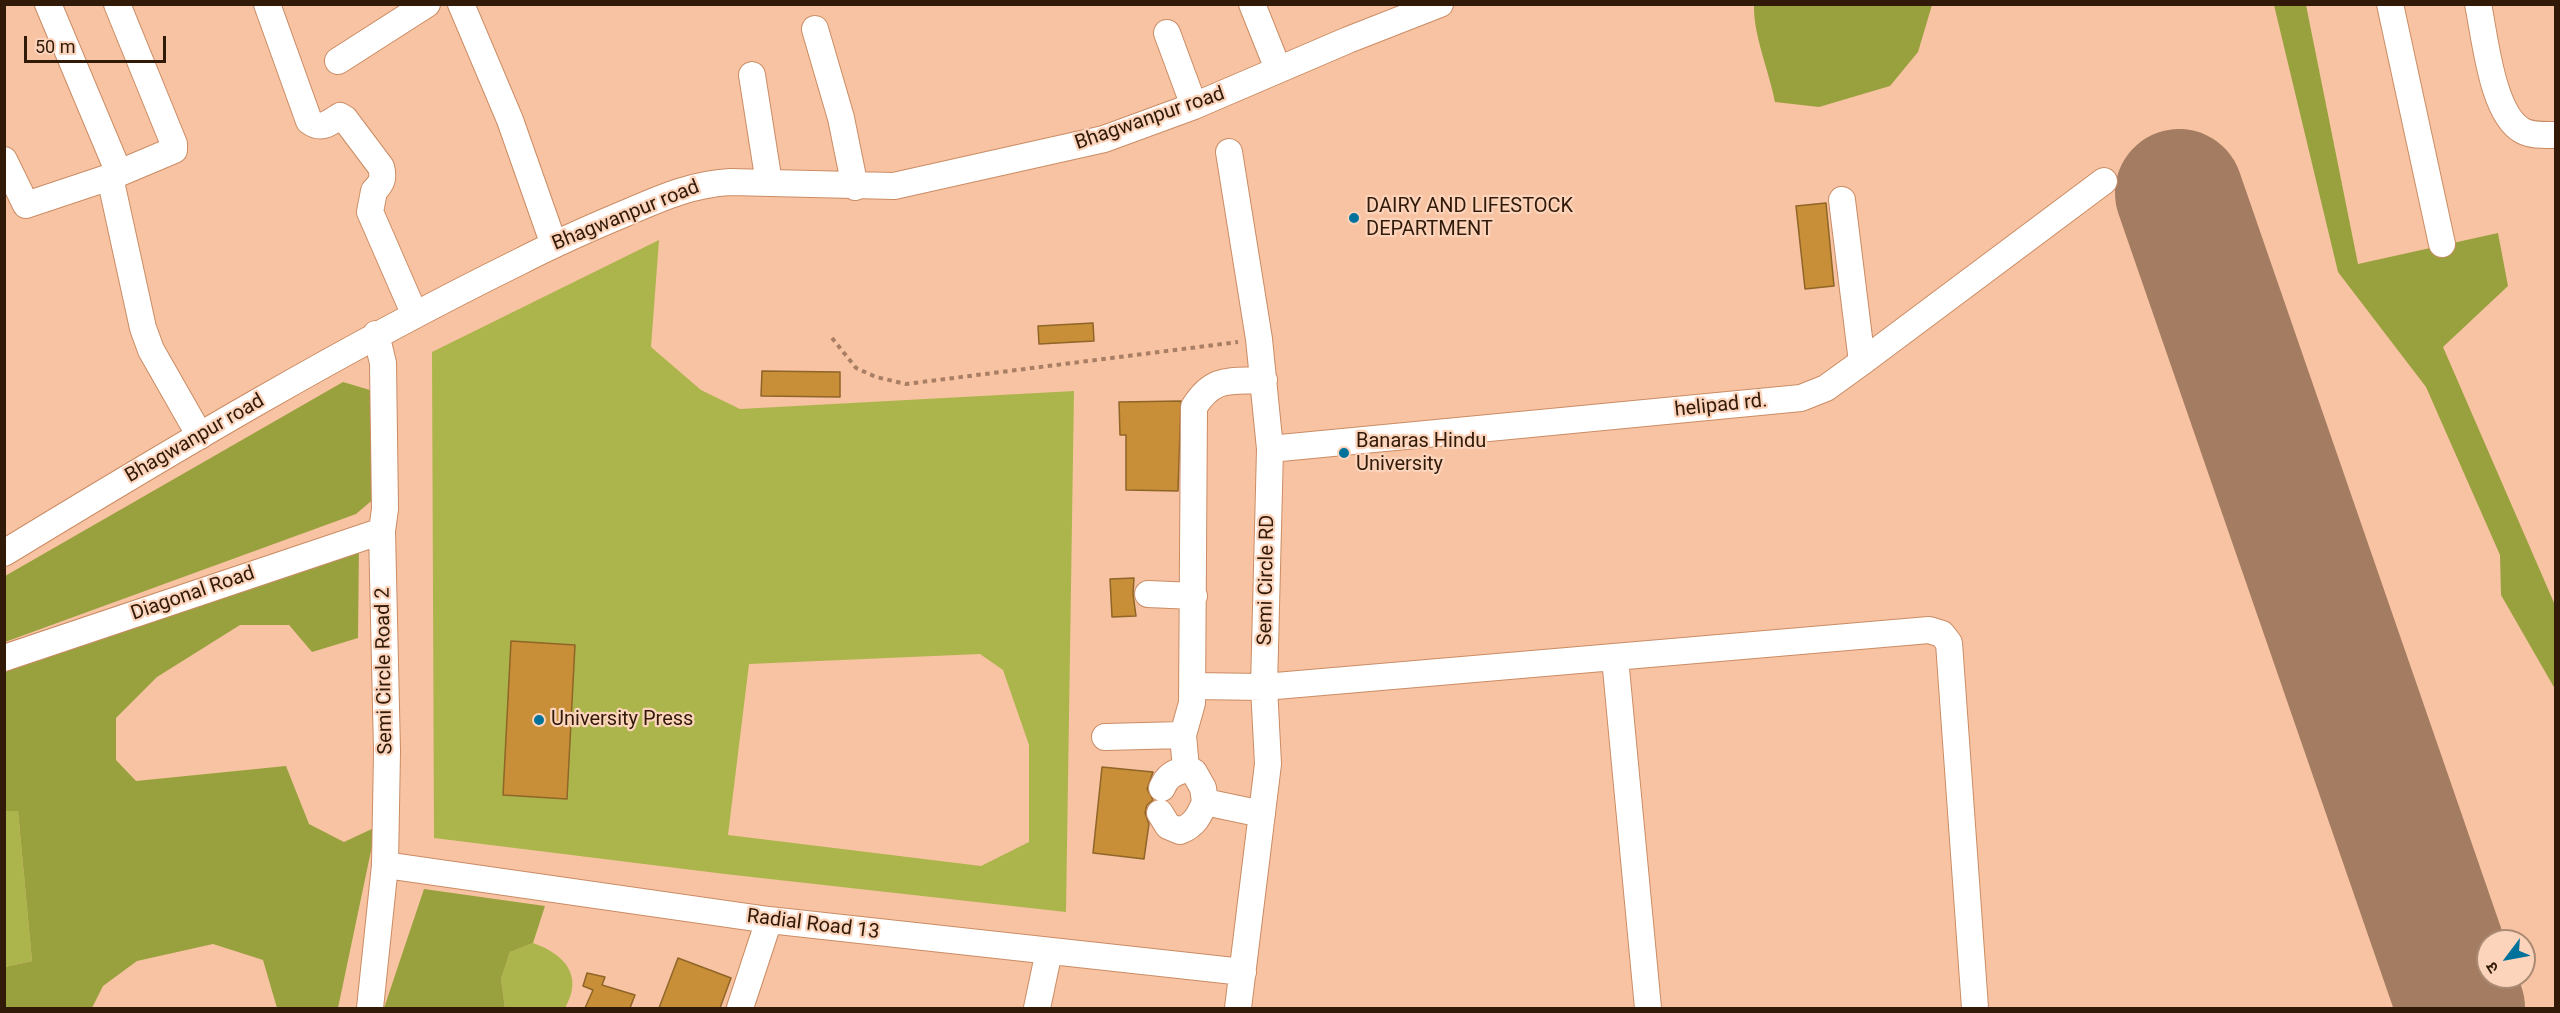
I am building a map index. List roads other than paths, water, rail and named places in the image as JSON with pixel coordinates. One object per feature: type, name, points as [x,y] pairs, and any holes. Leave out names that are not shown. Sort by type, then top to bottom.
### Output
[{"type":"street","points":[[48,4],[114,175],[143,328],[151,350],[200,436]]},
{"type":"street","points":[[4,160],[15,209],[114,175],[174,150],[174,144],[117,4]]},
{"type":"street","points":[[267,4],[309,121],[316,126],[323,126],[340,116],[345,119],[381,167],[384,177],[374,191],[370,212],[414,313]]},
{"type":"street","points":[[338,61],[427,4]]},
{"type":"street","points":[[1252,4],[1278,69]]},
{"type":"street","points":[[2390,4],[2442,244]]},
{"type":"street","points":[[2478,4],[2497,94],[2507,115],[2522,130],[2541,136],[2556,135]]},
{"type":"street","points":[[464,7],[510,120],[554,245]]},
{"type":"street","name":"Bhagwanpur road","points":[[6,547],[414,313],[554,245],[681,190],[706,183],[894,186],[1104,139],[1194,106],[1424,8]]},
{"type":"street","points":[[815,29],[841,118],[855,187]]},
{"type":"street","points":[[1167,33],[1194,106]]},
{"type":"street","points":[[752,75],[769,183]]},
{"type":"street","name":"Semi Circle RD","points":[[1229,152],[1259,339],[1270,449],[1264,687],[1268,764],[1238,1008]]},
{"type":"street","name":"helipad rd.","points":[[1270,449],[1801,398],[1826,388],[2104,181]]},
{"type":"street","points":[[1842,200],[1862,362]]},
{"type":"street","name":"Semi Circle Road 2","points":[[370,1008],[385,865],[387,751],[382,531],[385,509],[383,363],[376,334]]},
{"type":"street","points":[[1186,769],[1183,735],[1189,720],[1192,686],[1194,596],[1194,407],[1203,393],[1217,382],[1264,380]]},
{"type":"street","name":"Diagonal Road","points":[[4,658],[382,531]]},
{"type":"street","points":[[1148,594],[1194,596]]},
{"type":"street","points":[[1192,686],[1264,687],[1929,630],[1942,634],[1949,643],[1975,1008]]},
{"type":"street","points":[[1615,658],[1648,1008]]},
{"type":"street","points":[[1105,737],[1183,735]]},
{"type":"street","points":[[1186,769],[1194,772],[1203,788],[1205,802],[1197,820],[1190,827],[1180,831],[1168,826],[1161,800],[1166,778],[1186,769]]},
{"type":"street","points":[[1205,802],[1262,814]]},
{"type":"street","name":"Radial Road 13","points":[[385,865],[769,921],[1243,972]]},
{"type":"street","points":[[740,1008],[769,921]]},
{"type":"street","points":[[1037,1008],[1049,951]]},
{"type":"place","name":"DAIRY AND LIFESTOCK DEPARTMENT","points":[[1354,218]]},
{"type":"place","name":"Banaras Hindu University","points":[[1344,453]]},
{"type":"place","name":"University Press","points":[[539,720]]}]
